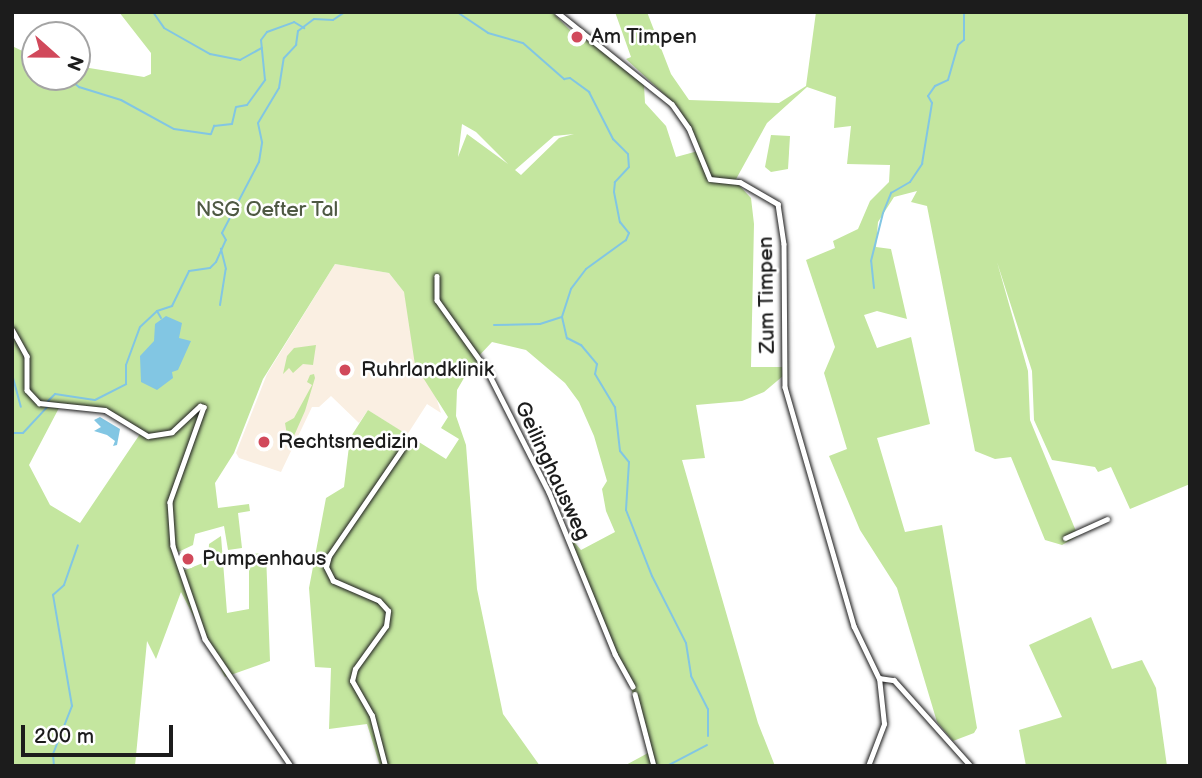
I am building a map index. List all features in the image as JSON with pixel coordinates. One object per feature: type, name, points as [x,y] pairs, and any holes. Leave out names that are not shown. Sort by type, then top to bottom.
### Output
[{"type":"street","name":"Zum Timpen","points":[[557,12],[672,104],[689,128],[710,179],[740,182],[778,204],[784,244],[785,387],[854,626],[879,678]]},
{"type":"street","name":"Geilinghausweg","points":[[437,276],[437,300],[487,370],[550,492],[615,654],[633,686]]},
{"type":"street","points":[[12,329],[27,356],[27,390],[39,402],[105,410],[148,436],[172,432],[196,409],[204,407],[170,502],[173,546],[205,639],[290,766]]},
{"type":"street","points":[[385,766],[372,716],[352,681],[355,668],[386,626],[388,611],[379,601],[333,581],[326,567],[329,556],[403,447]]},
{"type":"street","points":[[1065,538],[1107,519]]},
{"type":"street","points":[[868,766],[884,724],[879,678],[894,680],[971,766]]},
{"type":"street","points":[[635,694],[654,766]]},
{"type":"shaded area","name":"Ruhrlandklinik","points":[[335,264],[389,273],[404,292],[441,413],[427,404],[407,435],[368,410],[359,423],[331,396],[319,407],[312,407],[281,472],[239,458],[236,453],[267,374]]},
{"type":"green space","name":"NSG Oefter Tal","points":[[119,12],[552,12],[573,33],[595,45],[644,85],[645,103],[666,126],[676,157],[698,151],[690,128],[678,107],[626,59],[631,57],[615,12],[647,12],[671,74],[689,100],[779,103],[806,86],[816,12],[1190,12],[1190,484],[1130,509],[1111,467],[1098,472],[1095,467],[1052,460],[1034,420],[1032,371],[997,262],[1028,371],[1030,420],[1078,536],[1062,545],[1045,540],[1011,457],[995,459],[975,451],[927,206],[911,202],[917,191],[894,197],[878,222],[876,247],[891,249],[907,319],[877,311],[864,315],[877,348],[911,337],[930,424],[877,438],[905,532],[942,525],[977,728],[974,733],[953,741],[937,722],[897,588],[860,530],[829,456],[847,449],[824,373],[835,347],[806,260],[835,248],[833,241],[858,229],[870,201],[889,182],[890,165],[847,164],[851,126],[834,128],[836,97],[807,87],[767,123],[735,181],[751,198],[754,224],[751,367],[783,367],[783,376],[764,392],[742,401],[696,405],[705,458],[682,460],[758,723],[775,766],[624,766],[648,753],[629,680],[610,646],[564,530],[581,550],[615,532],[606,511],[602,489],[607,481],[594,436],[579,402],[565,383],[526,350],[492,342],[476,359],[480,370],[471,366],[457,390],[456,416],[466,445],[477,589],[503,714],[540,766],[380,766],[367,724],[329,729],[331,668],[315,667],[309,588],[326,498],[344,487],[350,438],[368,410],[446,459],[459,439],[441,428],[448,417],[415,365],[404,292],[389,273],[335,264],[263,379],[234,453],[215,483],[218,508],[249,504],[250,511],[238,513],[242,548],[228,550],[224,526],[195,534],[193,545],[174,554],[180,572],[208,561],[209,544],[221,536],[227,613],[249,609],[249,554],[266,553],[270,661],[225,677],[181,592],[156,659],[147,641],[135,766],[12,766],[12,46],[21,50],[21,91],[91,91],[91,68],[144,77],[151,74],[151,53]],"holes":[[[462,124],[476,132],[508,164],[467,134],[458,157]],[[574,134],[559,138],[521,175],[515,170],[554,136]],[[60,406],[114,414],[140,434],[80,523],[50,505],[29,465]]]},
{"type":"green space","points":[[771,135],[790,136],[788,169],[771,172],[765,167]]},
{"type":"green space","points":[[316,345],[313,365],[303,364],[293,373],[289,368],[283,374],[287,356],[294,348]]},
{"type":"green space","points":[[314,374],[315,378],[305,411],[293,438],[287,435],[285,423],[294,418],[312,385],[307,382],[310,375]]},
{"type":"green space","points":[[1091,617],[1112,669],[1142,660],[1156,688],[1167,766],[1026,766],[1019,730],[1062,717],[1029,645]]},
{"type":"water","points":[[166,316],[182,323],[179,338],[191,341],[178,370],[172,372],[173,378],[157,390],[141,382],[140,356],[154,341],[155,324]]},
{"type":"water","points":[[100,417],[120,429],[117,445],[113,446],[115,441],[107,435],[94,431],[101,427],[94,420]]},
{"type":"waterway","points":[[153,12],[164,28],[210,54],[240,60],[262,48]]},
{"type":"waterway","points":[[48,401],[55,394],[95,400],[126,384],[126,365],[140,327],[157,311],[172,306],[189,271],[210,268],[216,262],[226,240],[222,233],[259,162],[262,142],[258,123],[279,88],[284,58],[296,45],[298,31],[314,19],[333,20],[345,12]]},
{"type":"waterway","points":[[457,12],[488,33],[523,43],[564,79],[570,78],[589,92],[613,139],[628,154],[629,167],[615,182],[614,192],[620,222],[629,233],[626,240],[586,269],[571,289],[562,317],[567,338],[581,345],[597,364],[595,374],[615,407],[620,451],[629,462],[626,510],[652,576],[686,643],[691,676],[708,709],[708,736]]},
{"type":"waterway","points":[[874,288],[871,261],[883,213],[891,193],[910,182],[922,164],[932,103],[928,96],[935,86],[948,80],[958,45],[964,40],[964,12]]},
{"type":"waterway","points":[[91,91],[121,100],[174,129],[211,134],[214,126],[232,124],[236,107],[247,105],[265,80],[261,40],[267,32],[294,22],[304,28]]},
{"type":"waterway","points":[[220,305],[226,269],[221,249]]},
{"type":"waterway","points":[[157,311],[161,318]]},
{"type":"waterway","points":[[494,325],[540,324],[561,317]]},
{"type":"waterway","points":[[12,374],[21,407]]},
{"type":"waterway","points":[[12,433],[23,433],[47,407]]},
{"type":"waterway","points":[[54,766],[53,754],[72,706],[53,595],[64,585],[78,545]]},
{"type":"waterway","points":[[667,766],[707,745]]},
{"type":"place","name":"Am Timpen","points":[[577,37]]},
{"type":"place","name":"Ruhrlandklinik","points":[[345,370]]},
{"type":"place","name":"Rechtsmedizin","points":[[264,442]]},
{"type":"place","name":"Pumpenhaus","points":[[188,559]]}]
